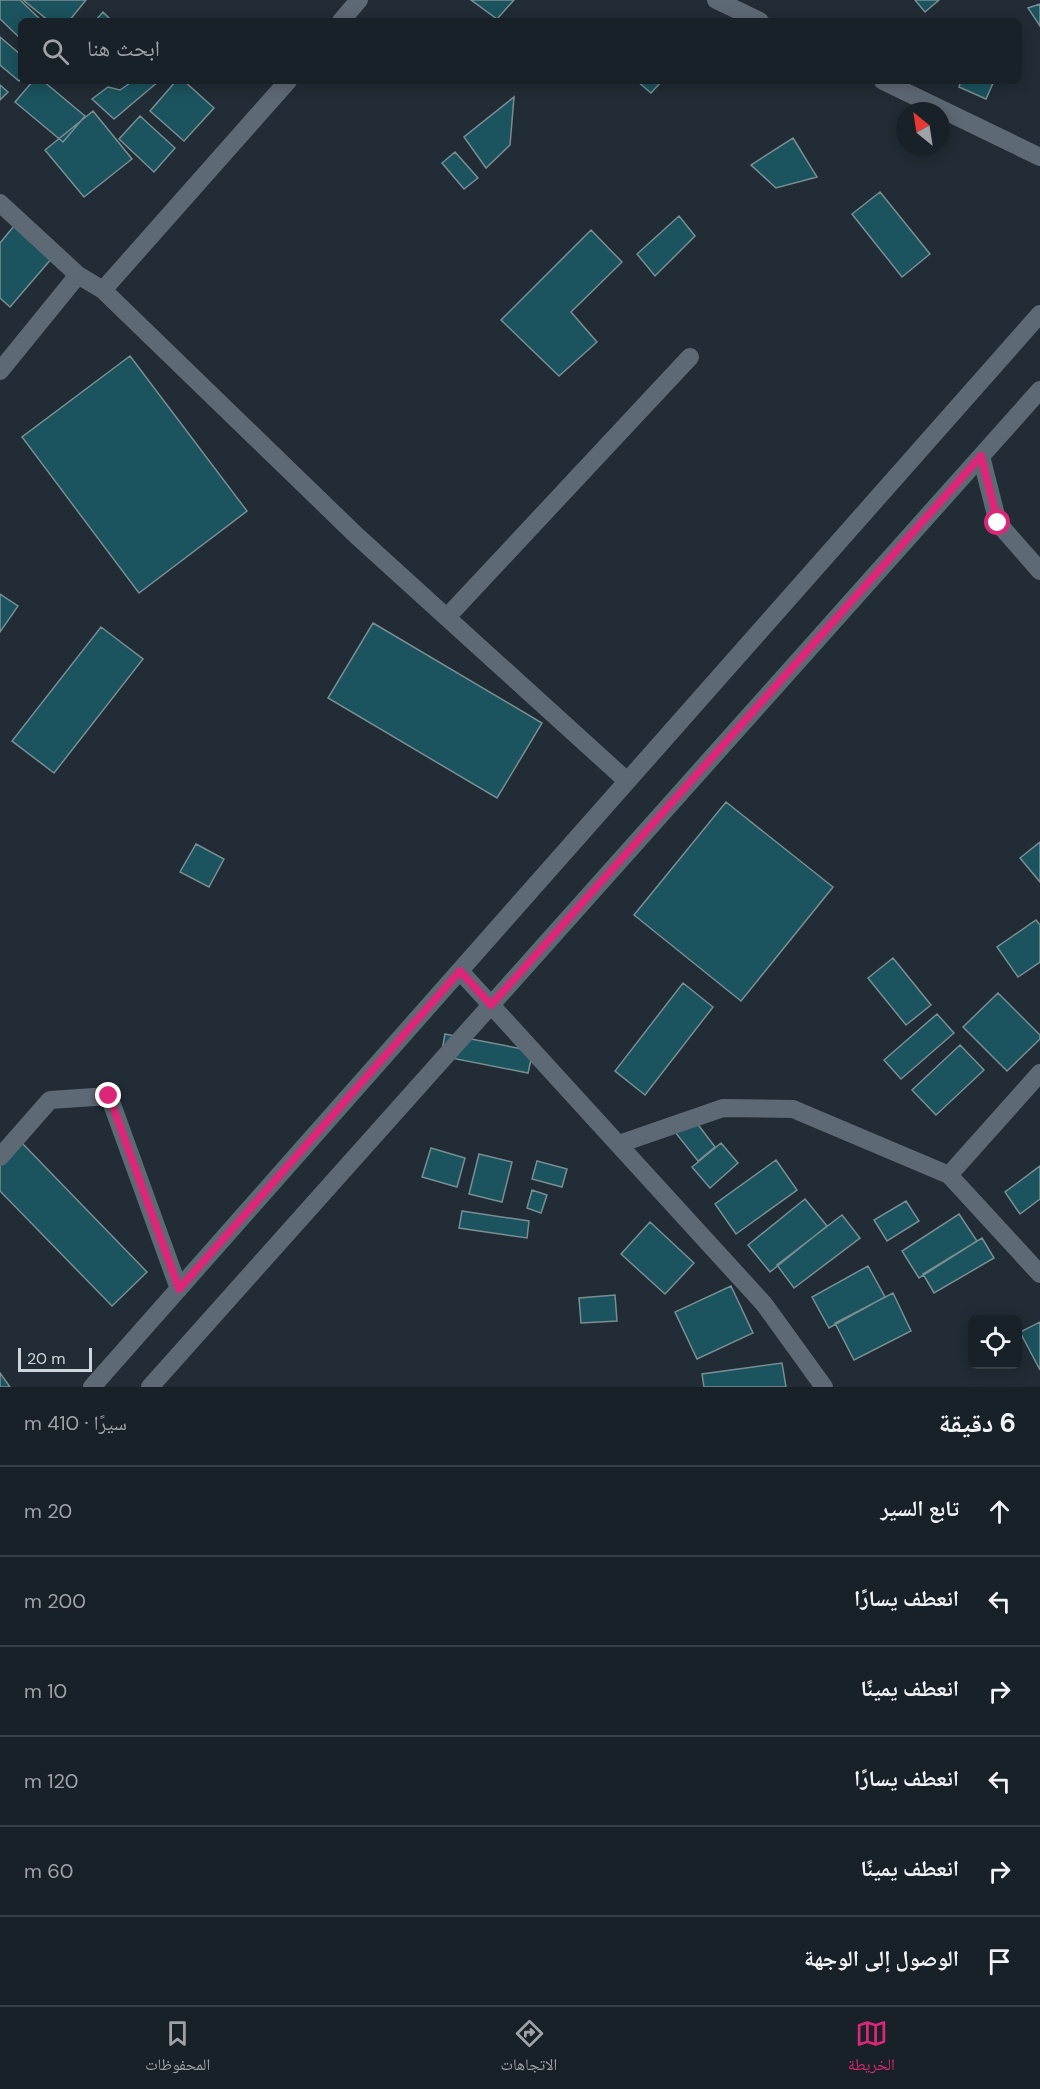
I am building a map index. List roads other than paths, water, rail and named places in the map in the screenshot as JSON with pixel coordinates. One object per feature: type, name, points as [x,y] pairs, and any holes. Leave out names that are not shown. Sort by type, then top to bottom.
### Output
[{"type":"street","points":[[343,18],[359,0]]},
{"type":"street","points":[[716,0],[754,18]]},
{"type":"street","points":[[103,290],[285,84]]},
{"type":"street","points":[[889,84],[1040,157]]},
{"type":"street","points":[[0,203],[78,275],[103,290],[357,536],[627,781]]},
{"type":"street","points":[[0,371],[78,275]]},
{"type":"street","points":[[92,1387],[1040,314]]},
{"type":"street","points":[[447,617],[690,357]]},
{"type":"street","points":[[150,1387],[1040,390]]},
{"type":"street","points":[[981,456],[998,523],[1040,571]]},
{"type":"street","points":[[460,971],[764,1304],[824,1387]]},
{"type":"street","points":[[949,1175],[1040,1073]]},
{"type":"street","points":[[0,1157],[50,1100],[109,1096],[179,1289]]},
{"type":"street","points":[[619,1144],[723,1108],[793,1109],[949,1175],[1040,1274]]}]
